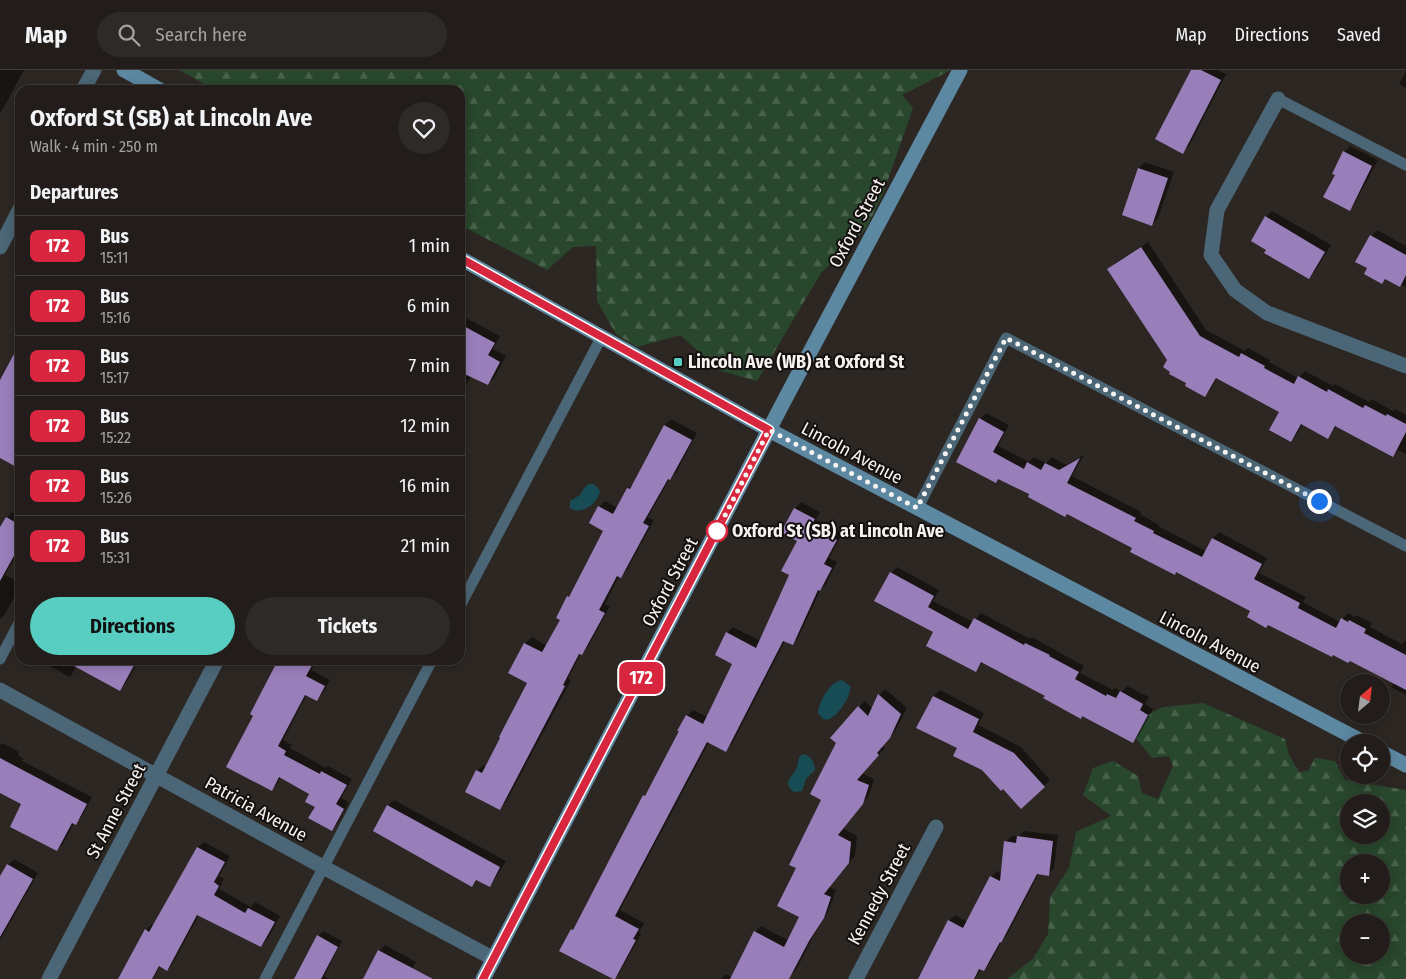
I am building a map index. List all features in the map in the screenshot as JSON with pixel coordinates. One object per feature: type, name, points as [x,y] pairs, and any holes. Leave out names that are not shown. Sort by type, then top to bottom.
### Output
[{"type":"main road","points":[[124,70],[151,85]]},
{"type":"main road","name":"Oxford Street","points":[[483,979],[769,430],[960,70]]},
{"type":"main road","name":"Lincoln Avenue","points":[[465,261],[769,430],[1348,734]]},
{"type":"main road","points":[[1390,757],[1406,765]]},
{"type":"street","points":[[86,85],[94,70]]},
{"type":"street","points":[[1278,99],[1218,210],[1211,255],[1235,290],[1267,313],[1406,366]]},
{"type":"street","points":[[0,247],[15,218]]},
{"type":"street","name":"St Anne Street","points":[[49,979],[214,665]]},
{"type":"street","name":"Patricia Avenue","points":[[0,690],[494,959]]},
{"type":"street","name":"Kennedy Street","points":[[856,979],[936,827]]},
{"type":"lane","points":[[1278,99],[1406,166]]},
{"type":"lane","points":[[465,596],[601,338]]},
{"type":"lane","points":[[917,508],[1006,338],[1406,546]]},
{"type":"lane","points":[[0,659],[15,631]]},
{"type":"lane","points":[[265,979],[429,665]]},
{"type":"green space","points":[[179,70],[951,70],[902,95],[913,108],[883,194],[866,229],[821,273],[757,381],[721,371],[680,335],[637,347],[616,334],[597,301],[596,246],[573,247],[547,270],[465,228],[465,85],[206,85]]},
{"type":"green space","points":[[1203,703],[1285,739],[1289,755],[1299,772],[1308,771],[1315,758],[1335,761],[1340,770],[1340,784],[1369,784],[1406,790],[1406,979],[1007,979],[1033,959],[1048,934],[1050,897],[1069,868],[1076,832],[1111,816],[1083,795],[1093,768],[1113,761],[1138,776],[1142,793],[1158,799],[1173,766],[1169,756],[1152,758],[1134,736],[1139,719],[1163,707]]},
{"type":"water","points":[[589,484],[594,484],[600,491],[593,504],[579,510],[570,508],[570,501],[580,495]]},
{"type":"water","points":[[842,680],[850,686],[847,699],[834,716],[823,719],[818,713],[823,698],[833,684]]},
{"type":"water","points":[[804,754],[812,760],[815,770],[806,779],[802,791],[794,792],[788,785],[788,782],[797,767],[799,758]]},
{"type":"building","points":[[1191,70],[1201,70],[1221,80],[1183,154],[1155,139]]},
{"type":"building","points":[[1343,151],[1372,166],[1350,211],[1323,197],[1335,175],[1332,174]]},
{"type":"building","points":[[1138,168],[1168,178],[1152,226],[1122,215]]},
{"type":"building","points":[[1265,216],[1325,252],[1309,279],[1264,253],[1266,250],[1251,241]]},
{"type":"building","points":[[1370,235],[1406,255],[1406,275],[1400,287],[1385,279],[1382,284],[1364,274],[1367,268],[1355,262]]},
{"type":"building","points":[[1141,247],[1200,336],[1239,357],[1241,353],[1294,384],[1298,376],[1327,392],[1328,389],[1363,408],[1365,405],[1406,424],[1406,432],[1393,457],[1335,426],[1328,439],[1301,424],[1291,442],[1269,430],[1279,412],[1216,378],[1205,397],[1185,386],[1186,383],[1169,374],[1170,372],[1163,367],[1167,360],[1107,269]]},
{"type":"building","points":[[465,327],[495,343],[488,355],[500,362],[488,385],[465,374]]},
{"type":"building","points":[[15,352],[15,466],[0,458],[0,380]]},
{"type":"building","points":[[979,418],[1004,432],[993,452],[1024,469],[1027,462],[1041,470],[1045,463],[1059,470],[1080,458],[1067,483],[1136,518],[1134,521],[1154,531],[1153,533],[1202,557],[1212,538],[1262,564],[1254,579],[1300,603],[1298,608],[1336,628],[1341,618],[1348,622],[1349,620],[1366,629],[1364,633],[1406,655],[1406,690],[1390,682],[1390,674],[1375,674],[1350,661],[1348,663],[1333,655],[1332,657],[1268,625],[1266,628],[1247,617],[1250,611],[1176,572],[1175,575],[1130,552],[1132,548],[1067,514],[1065,517],[1028,497],[1029,494],[998,479],[996,483],[956,462]]},
{"type":"building","points":[[664,425],[692,440],[643,523],[649,526],[621,578],[617,576],[599,610],[605,613],[582,655],[579,654],[563,685],[565,686],[500,810],[465,792],[476,770],[482,773],[527,683],[508,673],[524,643],[542,652],[560,620],[556,618],[567,596],[569,597],[603,531],[589,523],[598,506],[613,514],[627,488],[630,489]]},
{"type":"building","points":[[794,508],[815,519],[811,526],[837,540],[824,564],[832,568],[820,591],[818,590],[793,645],[783,641],[726,752],[707,742],[615,916],[639,929],[633,939],[636,940],[615,979],[613,979],[559,951],[571,929],[573,930],[686,715],[703,724],[732,664],[715,655],[726,632],[756,648],[789,575],[781,571],[797,541],[781,532]]},
{"type":"building","points":[[6,517],[15,522],[15,554],[0,581],[0,527]]},
{"type":"building","points":[[890,572],[934,596],[928,607],[968,629],[974,618],[1024,645],[1025,643],[1050,655],[1079,672],[1075,679],[1106,696],[1107,694],[1116,698],[1120,691],[1143,704],[1140,710],[1148,715],[1133,743],[1082,716],[1081,719],[1043,698],[1045,696],[981,662],[976,672],[926,646],[933,632],[874,601]]},
{"type":"building","points":[[72,665],[134,665],[120,691]]},
{"type":"building","points":[[275,665],[312,665],[306,676],[325,686],[317,701],[305,695],[278,746],[286,751],[284,755],[320,774],[321,771],[347,785],[336,804],[344,809],[332,831],[308,818],[315,807],[305,802],[309,794],[279,777],[272,791],[226,767],[253,716],[250,714]]},
{"type":"building","points":[[878,694],[901,714],[890,738],[877,753],[879,755],[857,780],[869,785],[863,804],[838,835],[851,842],[849,863],[824,894],[831,897],[824,918],[809,941],[789,979],[730,979],[754,931],[784,947],[799,917],[777,906],[796,868],[789,865],[821,800],[810,794],[836,743],[830,738],[858,706],[868,716]]},
{"type":"building","points":[[933,696],[979,719],[973,732],[1014,753],[1045,787],[1021,809],[982,770],[953,756],[957,748],[916,728]]},
{"type":"building","points":[[0,758],[87,804],[76,825],[72,823],[57,851],[10,827],[21,804],[0,793]]},
{"type":"building","points":[[387,805],[500,867],[490,887],[476,880],[472,887],[373,831]]},
{"type":"building","points":[[1017,836],[1053,841],[1049,876],[1037,874],[984,971],[979,969],[974,979],[918,979],[948,920],[963,928],[990,876],[1000,881],[1004,841],[1016,843]]},
{"type":"building","points":[[197,847],[225,862],[214,882],[219,886],[214,895],[245,913],[248,908],[275,922],[261,947],[197,915],[167,971],[159,966],[152,979],[118,979],[145,929],[149,932]]},
{"type":"building","points":[[7,864],[33,879],[0,937],[0,876]]},
{"type":"building","points":[[317,935],[338,947],[321,979],[294,979]]},
{"type":"building","points":[[378,950],[433,979],[363,979]]},
{"type":"bus line","name":"172","points":[[465,261],[769,430],[483,979]]},
{"type":"place","name":"Lincoln Ave (WB) at Oxford St","points":[[678,362]]},
{"type":"place","name":"Oxford St (SB) at Lincoln Ave","points":[[717,531]]},
{"type":"route","points":[[717,531],[769,430],[917,508],[1006,338],[1319,501]]}]
